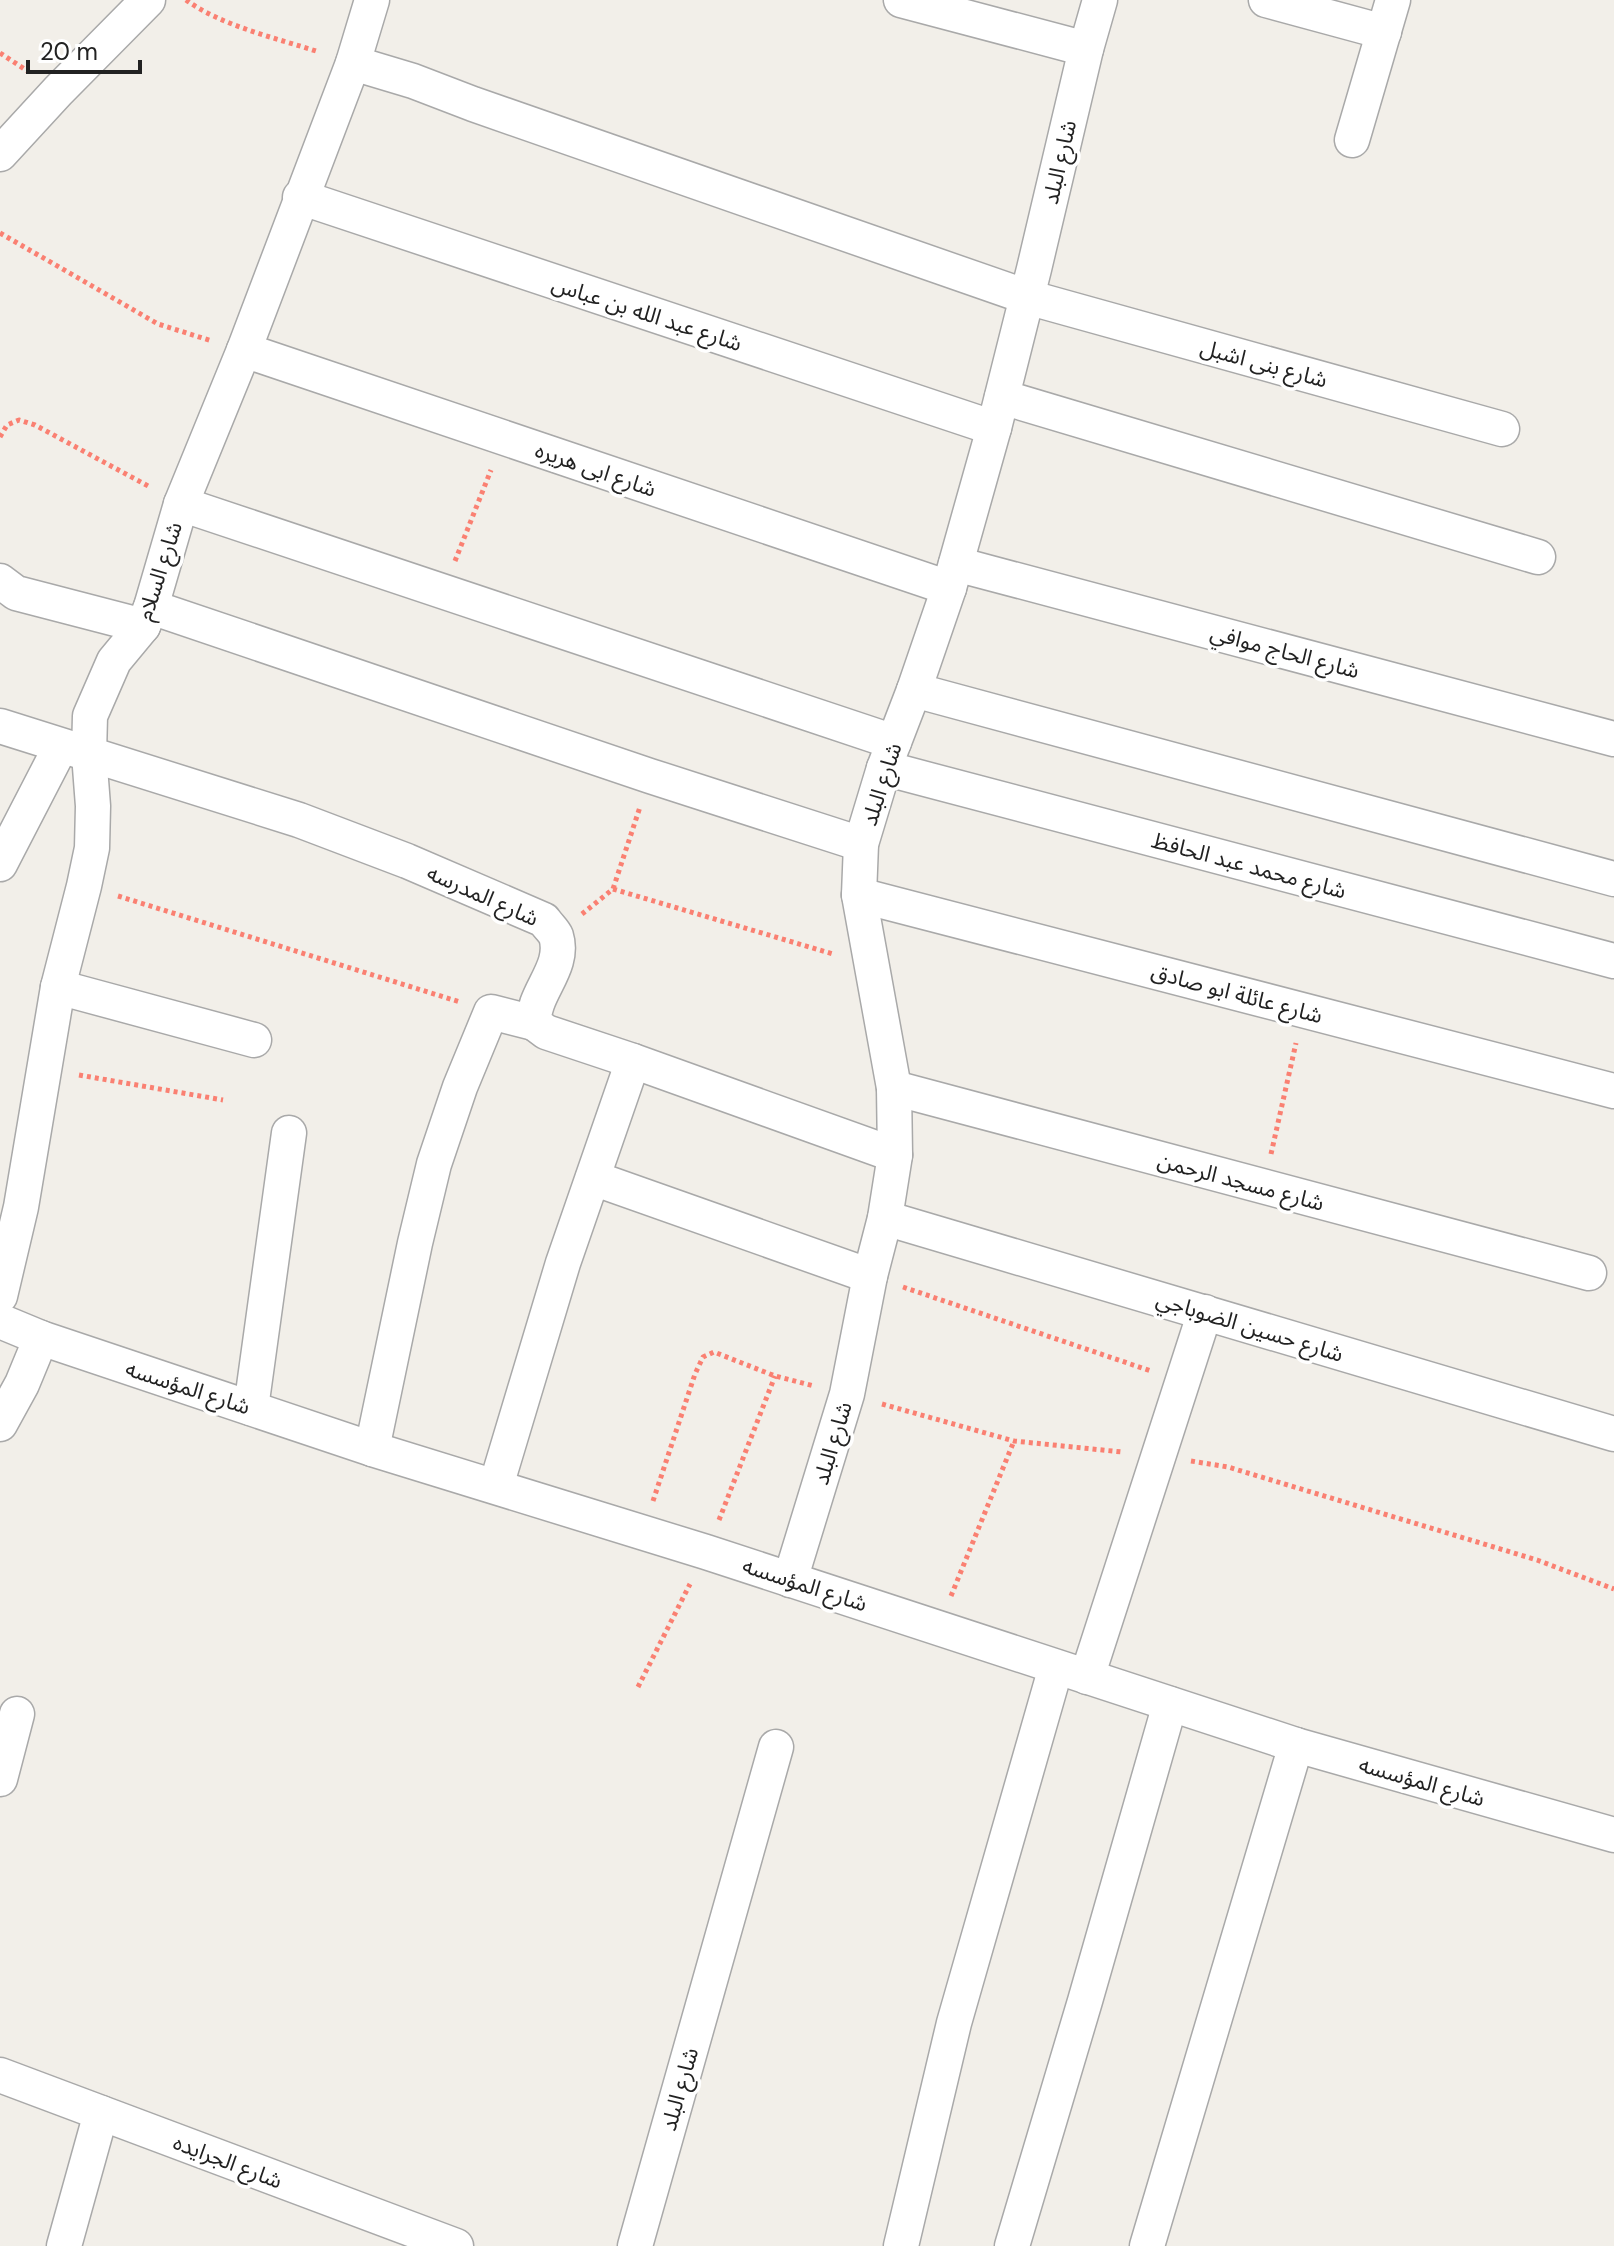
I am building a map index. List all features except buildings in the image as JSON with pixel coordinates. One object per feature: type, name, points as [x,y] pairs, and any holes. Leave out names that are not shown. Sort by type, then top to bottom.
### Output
[{"type":"street","points":[[0,154],[148,0]]},
{"type":"street","name":"شارع السلام","points":[[0,1296],[21,1207],[58,987],[92,848],[93,806],[75,750],[114,661],[147,616],[181,504],[244,350],[353,63],[372,0]]},
{"type":"street","points":[[901,0],[1086,49]]},
{"type":"street","name":"شارع البلد","points":[[790,1580],[847,1394],[870,1276],[885,1218],[895,1155],[894,1088],[859,895],[861,844],[952,576],[998,412],[1100,0]]},
{"type":"street","points":[[1266,0],[1388,16],[1352,140]]},
{"type":"street","name":"شارع بنى اشبل","points":[[353,63],[413,81],[1027,297],[1502,429]]},
{"type":"street","name":"شارع عبد الله بن عباس","points":[[300,197],[998,412],[1538,557]]},
{"type":"street","name":"شارع ابى هريره","points":[[244,350],[503,438],[952,576]]},
{"type":"street","name":"شارع محمد عبد الحافظ","points":[[181,504],[443,592],[889,755],[1614,961]]},
{"type":"street","name":"شارع الحاج موافي","points":[[952,576],[1614,739]]},
{"type":"street","points":[[0,581],[16,593],[147,616],[861,844]]},
{"type":"street","points":[[914,690],[1614,879]]},
{"type":"street","name":"شارع المدرسه","points":[[0,726],[299,820],[393,855],[544,920],[556,935],[556,961],[533,1011],[534,1023]]},
{"type":"street","points":[[0,864],[75,750]]},
{"type":"street","name":"شارع عائلة ابو صادق","points":[[859,895],[1614,1091]]},
{"type":"street","points":[[58,987],[254,1040]]},
{"type":"street","points":[[372,1449],[434,1164],[460,1087],[491,1012],[534,1023],[546,1032],[895,1155]]},
{"type":"street","points":[[496,1486],[563,1263],[633,1061]]},
{"type":"street","name":"شارع مسجد الرحمن","points":[[894,1088],[1589,1273]]},
{"type":"street","points":[[251,1408],[289,1133]]},
{"type":"street","points":[[593,1178],[870,1276]]},
{"type":"street","name":"شارع حسين الضوباجي","points":[[885,1218],[1614,1434]]},
{"type":"street","points":[[901,2246],[954,2023],[1072,1672],[1160,1455],[1205,1312]]},
{"type":"street","name":"شارع المؤسسه","points":[[0,1321],[41,1338],[372,1449],[706,1552],[1296,1745],[1614,1835]]},
{"type":"street","points":[[0,1424],[22,1384],[41,1338]]},
{"type":"street","points":[[1012,2246],[1170,1704]]},
{"type":"street","points":[[0,1779],[17,1714]]},
{"type":"street","points":[[1147,2246],[1296,1745]]},
{"type":"street","name":"شارع البلد","points":[[635,2246],[776,1747]]},
{"type":"street","name":"شارع الجرايده","points":[[0,2075],[456,2246]]},
{"type":"street","points":[[64,2246],[101,2113]]},
{"type":"path","points":[[186,0],[230,22],[353,63]]},
{"type":"path","points":[[0,233],[158,324],[244,350]]},
{"type":"path","points":[[0,437],[7,425],[19,420],[35,425],[181,504]]},
{"type":"path","points":[[443,592],[503,438]]},
{"type":"path","points":[[556,935],[613,889],[650,776]]},
{"type":"path","points":[[84,886],[491,1012]]},
{"type":"path","points":[[613,889],[872,966]]},
{"type":"path","points":[[1264,1187],[1304,1011]]},
{"type":"path","points":[[42,1074],[88,1075],[223,1100]]},
{"type":"path","points":[[870,1276],[1182,1382]]},
{"type":"path","points":[[638,1687],[706,1552],[775,1376],[714,1352],[703,1357],[643,1532]]},
{"type":"path","points":[[847,1394],[1014,1441],[1160,1455],[1228,1467],[1537,1560],[1614,1589]]},
{"type":"path","points":[[938,1628],[1014,1441]]}]
